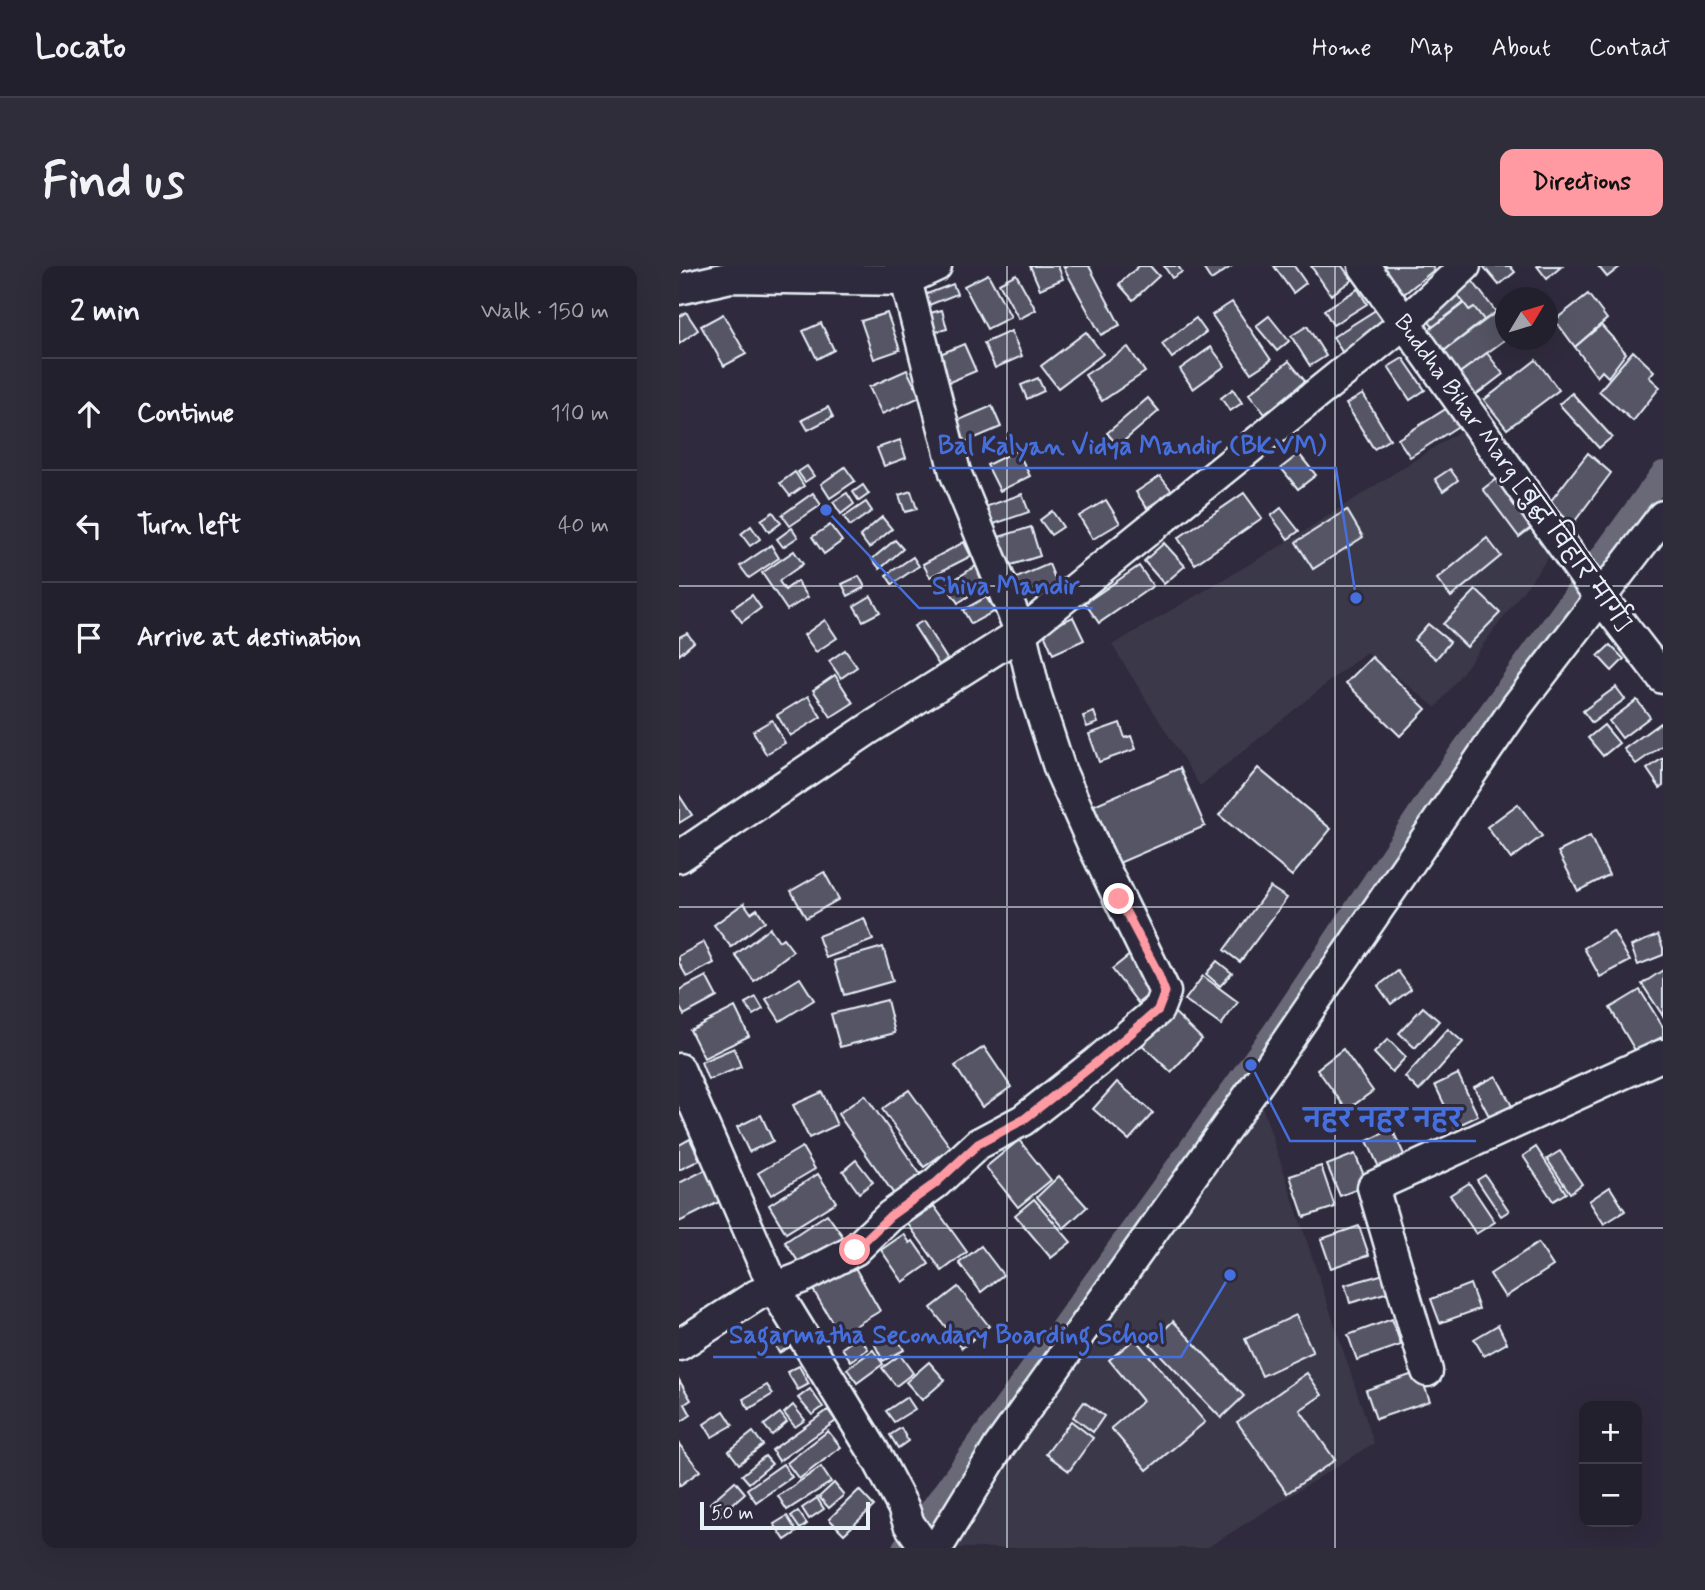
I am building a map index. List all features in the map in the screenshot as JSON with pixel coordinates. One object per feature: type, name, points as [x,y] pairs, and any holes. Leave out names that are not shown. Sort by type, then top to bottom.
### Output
[{"type":"street","points":[[679,289],[731,277],[858,273],[906,280],[936,266]]},
{"type":"street","name":"Buddha Bihar Marg [बुद्ध विहार मार्ग]","points":[[1364,266],[1573,561],[1663,678]]},
{"type":"street","points":[[679,857],[867,730],[1021,633],[1403,324],[1465,266]]},
{"type":"street","points":[[679,1345],[757,1295],[775,1290],[855,1250],[890,1216],[936,1183],[978,1144],[1023,1120],[1097,1062],[1158,1010],[1165,992],[1095,849],[1060,770],[1035,693],[1021,633],[955,472],[906,280]]},
{"type":"street","points":[[679,1069],[688,1112],[775,1290],[874,1452],[925,1542],[998,1448],[1273,1062],[1517,706],[1663,516]]},
{"type":"street","points":[[1427,1371],[1373,1187],[1663,1055]]},
{"type":"shaded area","points":[[1466,427],[1554,550],[1436,708],[1366,652],[1200,786],[1112,645],[1284,544]]},
{"type":"shaded area","points":[[1262,1106],[1374,1443],[1207,1548],[947,1548]]},
{"type":"building","points":[[1030,266],[1058,266],[1063,279],[1040,289]]},
{"type":"building","points":[[1063,266],[1089,266],[1120,325],[1101,335]]},
{"type":"building","points":[[1139,266],[1150,266],[1159,276],[1133,300],[1119,284]]},
{"type":"building","points":[[1164,266],[1178,266],[1182,272],[1172,278]]},
{"type":"building","points":[[1202,266],[1232,266],[1211,280]]},
{"type":"building","points":[[1274,266],[1294,266],[1306,283],[1293,293]]},
{"type":"building","points":[[1311,266],[1342,266],[1352,280],[1331,295]]},
{"type":"building","points":[[1383,266],[1432,266],[1434,270],[1399,298],[1377,270]]},
{"type":"building","points":[[1483,266],[1510,266],[1515,272],[1499,285]]},
{"type":"building","points":[[1537,266],[1562,266],[1547,279]]},
{"type":"building","points":[[1598,266],[1621,266],[1607,277]]},
{"type":"building","points":[[988,274],[1011,317],[987,329],[964,286]]},
{"type":"building","points":[[1016,274],[1036,310],[1019,319],[999,283]]},
{"type":"building","points":[[1471,279],[1495,313],[1484,320],[1474,307],[1469,310],[1454,291]]},
{"type":"building","points":[[953,284],[957,294],[929,305],[924,295]]},
{"type":"building","points":[[1358,289],[1367,304],[1333,325],[1324,310]]},
{"type":"building","points":[[1454,291],[1464,303],[1433,327],[1424,315]]},
{"type":"building","points":[[1588,294],[1607,319],[1575,347],[1558,324],[1558,318]]},
{"type":"building","points":[[1232,302],[1271,360],[1251,373],[1212,315]]},
{"type":"building","points":[[1464,303],[1469,310],[1474,307],[1484,320],[1440,354],[1425,333]]},
{"type":"building","points":[[1379,308],[1390,326],[1344,355],[1333,337]]},
{"type":"building","points":[[942,310],[947,329],[927,334],[922,315]]},
{"type":"building","points":[[686,312],[698,330],[679,344],[679,317]]},
{"type":"building","points":[[887,313],[900,350],[874,359],[861,321]]},
{"type":"building","points":[[1495,313],[1495,347],[1457,375],[1440,354]]},
{"type":"building","points":[[723,314],[746,354],[724,366],[701,326]]},
{"type":"building","points":[[1269,316],[1289,341],[1277,351],[1256,326]]},
{"type":"building","points":[[1196,318],[1206,332],[1172,358],[1162,344]]},
{"type":"building","points":[[821,323],[834,350],[817,359],[803,331]]},
{"type":"building","points":[[1601,325],[1626,353],[1608,377],[1602,371],[1597,377],[1575,347]]},
{"type":"building","points":[[1307,326],[1326,356],[1310,366],[1291,336]]},
{"type":"building","points":[[1011,331],[1022,356],[995,368],[984,343]]},
{"type":"building","points":[[1086,332],[1103,354],[1058,388],[1041,366]]},
{"type":"building","points":[[964,344],[976,371],[945,384],[933,357]]},
{"type":"building","points":[[1128,347],[1145,372],[1102,401],[1085,375]]},
{"type":"building","points":[[1211,347],[1225,366],[1193,389],[1180,369]]},
{"type":"building","points":[[1633,351],[1654,371],[1649,377],[1660,387],[1633,421],[1599,391]]},
{"type":"building","points":[[1487,353],[1503,374],[1473,397],[1457,375]]},
{"type":"building","points":[[1403,358],[1425,390],[1410,400],[1388,367]]},
{"type":"building","points":[[1536,360],[1559,390],[1507,429],[1484,400]]},
{"type":"building","points":[[1289,361],[1305,381],[1265,414],[1249,394]]},
{"type":"building","points":[[907,370],[920,397],[882,414],[869,387]]},
{"type":"building","points":[[1038,378],[1044,391],[1027,399],[1021,385]]},
{"type":"building","points":[[1233,389],[1242,403],[1230,411],[1221,398]]},
{"type":"building","points":[[1572,393],[1612,437],[1599,448],[1559,404]]},
{"type":"building","points":[[1363,394],[1390,439],[1374,449],[1346,404]]},
{"type":"building","points":[[1148,398],[1159,411],[1118,446],[1107,433]]},
{"type":"building","points":[[992,406],[1001,427],[961,444],[952,423]]},
{"type":"building","points":[[828,407],[833,417],[808,430],[802,420]]},
{"type":"building","points":[[1449,407],[1460,425],[1410,457],[1398,439]]},
{"type":"building","points":[[900,440],[906,458],[884,466],[877,448]]},
{"type":"building","points":[[1017,450],[1030,476],[1000,491],[987,465]]},
{"type":"building","points":[[1588,453],[1611,473],[1572,525],[1550,502]]},
{"type":"building","points":[[1299,454],[1316,475],[1298,489],[1281,468]]},
{"type":"building","points":[[807,466],[814,476],[805,482],[798,472]]},
{"type":"building","points":[[845,467],[855,481],[830,498],[821,484]]},
{"type":"building","points":[[1450,469],[1458,480],[1443,491],[1435,479]]},
{"type":"building","points":[[795,472],[804,486],[790,496],[780,483]]},
{"type":"building","points":[[1160,476],[1172,491],[1147,508],[1136,492]]},
{"type":"building","points":[[1500,476],[1536,524],[1519,537],[1483,489]]},
{"type":"building","points":[[863,485],[869,494],[859,501],[853,492]]},
{"type":"building","points":[[911,491],[917,509],[905,512],[899,495]]},
{"type":"building","points":[[813,493],[821,505],[790,526],[782,515]]},
{"type":"building","points":[[847,493],[854,504],[841,514],[833,502]]},
{"type":"building","points":[[1244,493],[1262,518],[1195,564],[1178,538]]},
{"type":"building","points":[[1022,494],[1029,512],[991,525],[985,507]]},
{"type":"building","points":[[1106,500],[1120,523],[1093,539],[1079,516]]},
{"type":"building","points":[[866,502],[872,511],[850,526],[844,517]]},
{"type":"building","points":[[1281,508],[1299,531],[1288,539],[1271,516]]},
{"type":"building","points":[[1347,510],[1363,537],[1313,569],[1296,542]]},
{"type":"building","points":[[1052,511],[1063,527],[1051,535],[1040,520]]},
{"type":"building","points":[[773,512],[781,523],[769,532],[761,520]]},
{"type":"building","points":[[882,517],[892,529],[869,548],[860,536]]},
{"type":"building","points":[[830,525],[842,541],[824,554],[812,537]]},
{"type":"building","points":[[751,526],[760,539],[750,546],[741,534]]},
{"type":"building","points":[[1031,527],[1040,556],[1005,567],[996,538]]},
{"type":"building","points":[[792,528],[798,537],[783,547],[777,539]]},
{"type":"building","points":[[1487,538],[1501,556],[1451,597],[1437,579]]},
{"type":"building","points":[[895,540],[903,549],[880,569],[872,559]]},
{"type":"building","points":[[964,542],[971,556],[930,577],[923,564]]},
{"type":"building","points":[[1164,543],[1185,566],[1164,584],[1144,561]]},
{"type":"building","points":[[771,545],[779,558],[749,578],[740,566]]},
{"type":"building","points":[[794,551],[803,564],[779,581],[785,590],[797,581],[808,597],[787,610],[762,573]]},
{"type":"building","points":[[913,557],[919,566],[892,584],[886,575]]},
{"type":"building","points":[[1049,564],[1057,584],[1016,602],[1007,582]]},
{"type":"building","points":[[976,566],[987,584],[958,603],[946,585]]},
{"type":"building","points":[[1139,566],[1153,586],[1099,623],[1085,603]]},
{"type":"building","points":[[859,576],[865,587],[848,596],[842,584]]},
{"type":"building","points":[[1476,590],[1500,613],[1467,647],[1443,624]]},
{"type":"building","points":[[752,595],[761,608],[742,622],[732,609]]},
{"type":"building","points":[[871,596],[880,612],[863,621],[854,606]]},
{"type":"building","points":[[986,597],[995,611],[971,624],[963,610]]},
{"type":"building","points":[[1073,617],[1084,640],[1053,654],[1043,631]]},
{"type":"building","points":[[825,620],[837,638],[816,652],[804,635]]},
{"type":"building","points":[[923,621],[947,659],[939,665],[914,626]]},
{"type":"building","points":[[1428,624],[1450,642],[1436,659],[1414,640]]},
{"type":"building","points":[[687,633],[694,642],[679,655],[679,637]]},
{"type":"building","points":[[1610,645],[1624,659],[1612,671],[1598,656]]},
{"type":"building","points":[[845,650],[857,667],[841,678],[829,661]]},
{"type":"building","points":[[1372,657],[1426,709],[1400,736],[1346,683]]},
{"type":"building","points":[[835,675],[853,703],[831,717],[813,690]]},
{"type":"building","points":[[1616,687],[1625,699],[1592,723],[1583,711]]},
{"type":"building","points":[[808,696],[821,717],[790,736],[777,715]]},
{"type":"building","points":[[1637,700],[1650,717],[1622,738],[1609,721]]},
{"type":"building","points":[[1094,712],[1098,723],[1087,727],[1083,716]]},
{"type":"building","points":[[772,720],[785,743],[766,754],[753,731]]},
{"type":"building","points":[[1120,723],[1125,738],[1131,736],[1136,749],[1099,762],[1089,734]]},
{"type":"building","points":[[1660,723],[1663,728],[1663,745],[1636,764],[1624,749]]},
{"type":"building","points":[[1604,725],[1619,743],[1603,756],[1588,738]]},
{"type":"building","points":[[1663,758],[1663,786],[1660,788],[1647,769]]},
{"type":"building","points":[[1180,768],[1205,826],[1119,863],[1094,805]]},
{"type":"building","points":[[1258,768],[1331,829],[1292,876],[1219,815]]},
{"type":"building","points":[[679,795],[692,815],[679,823]]},
{"type":"building","points":[[1518,804],[1542,836],[1511,859],[1487,827]]},
{"type":"building","points":[[1590,836],[1609,875],[1578,891],[1558,852]]},
{"type":"building","points":[[824,872],[839,899],[806,918],[791,891]]},
{"type":"building","points":[[1270,887],[1287,898],[1240,962],[1224,950]]},
{"type":"building","points":[[744,903],[751,913],[757,909],[765,921],[731,947],[714,925]]},
{"type":"building","points":[[864,918],[873,940],[826,958],[818,936]]},
{"type":"building","points":[[770,928],[779,941],[783,938],[793,951],[754,981],[735,955]]},
{"type":"building","points":[[1613,931],[1630,961],[1600,977],[1584,948]]},
{"type":"building","points":[[1658,935],[1663,955],[1638,965],[1631,946]]},
{"type":"building","points":[[704,942],[714,963],[687,977],[679,963],[679,956]]},
{"type":"building","points":[[883,947],[893,981],[844,995],[834,961]]},
{"type":"building","points":[[1131,954],[1157,988],[1138,1003],[1112,969]]},
{"type":"building","points":[[1217,961],[1232,973],[1220,986],[1206,974]]},
{"type":"building","points":[[1663,970],[1663,1016],[1642,984]]},
{"type":"building","points":[[1398,971],[1411,989],[1391,1004],[1378,986]]},
{"type":"building","points":[[706,976],[717,997],[684,1015],[679,1006],[679,990]]},
{"type":"building","points":[[1203,976],[1238,1002],[1221,1025],[1185,1000]]},
{"type":"building","points":[[800,978],[814,1000],[780,1021],[766,999]]},
{"type":"building","points":[[1640,990],[1663,1027],[1663,1036],[1636,1052],[1610,1008]]},
{"type":"building","points":[[756,997],[763,1009],[753,1015],[745,1003]]},
{"type":"building","points":[[887,1000],[895,1033],[840,1047],[831,1014]]},
{"type":"building","points":[[735,1007],[749,1036],[704,1058],[690,1030]]},
{"type":"building","points":[[1423,1007],[1439,1021],[1415,1048],[1399,1033]]},
{"type":"building","points":[[1171,1009],[1202,1039],[1171,1072],[1139,1042]]},
{"type":"building","points":[[1448,1029],[1463,1042],[1419,1091],[1405,1077]]},
{"type":"building","points":[[1388,1039],[1406,1057],[1392,1072],[1374,1053]]},
{"type":"building","points":[[984,1047],[1011,1087],[982,1107],[955,1066]]},
{"type":"building","points":[[734,1048],[741,1067],[708,1080],[701,1062]]},
{"type":"building","points":[[1343,1049],[1373,1091],[1347,1110],[1317,1069]]},
{"type":"building","points":[[1458,1074],[1478,1116],[1455,1127],[1435,1085]]},
{"type":"building","points":[[1496,1076],[1513,1108],[1491,1120],[1474,1087]]},
{"type":"building","points":[[1117,1082],[1153,1113],[1129,1140],[1093,1109]]},
{"type":"building","points":[[909,1090],[951,1148],[924,1167],[882,1109]]},
{"type":"building","points":[[822,1092],[837,1125],[809,1138],[793,1105]]},
{"type":"building","points":[[865,1095],[923,1178],[896,1197],[838,1114]]},
{"type":"building","points":[[761,1115],[773,1141],[749,1152],[737,1127]]},
{"type":"building","points":[[1392,1129],[1408,1163],[1382,1174],[1367,1141]]},
{"type":"building","points":[[690,1139],[700,1160],[679,1170],[679,1145]]},
{"type":"building","points":[[1019,1140],[1051,1180],[1018,1207],[986,1167]]},
{"type":"building","points":[[802,1147],[815,1169],[771,1195],[758,1173]]},
{"type":"building","points":[[1536,1147],[1566,1193],[1553,1201],[1523,1156]]},
{"type":"building","points":[[1560,1151],[1582,1184],[1570,1193],[1547,1159]]},
{"type":"building","points":[[1355,1154],[1368,1185],[1340,1196],[1327,1165]]},
{"type":"building","points":[[856,1160],[873,1182],[859,1193],[843,1171]]},
{"type":"building","points":[[1321,1166],[1335,1207],[1304,1217],[1290,1176]]},
{"type":"building","points":[[705,1170],[721,1201],[679,1222],[679,1183]]},
{"type":"building","points":[[818,1174],[836,1202],[786,1233],[769,1205]]},
{"type":"building","points":[[1485,1175],[1509,1211],[1501,1216],[1477,1180]]},
{"type":"building","points":[[1059,1176],[1087,1207],[1064,1228],[1037,1197]]},
{"type":"building","points":[[1469,1183],[1495,1222],[1476,1234],[1450,1195]]},
{"type":"building","points":[[1610,1187],[1625,1211],[1604,1224],[1589,1201]]},
{"type":"building","points":[[1034,1199],[1071,1242],[1051,1258],[1015,1215]]},
{"type":"building","points":[[934,1206],[967,1252],[942,1271],[908,1224]]},
{"type":"building","points":[[827,1214],[844,1238],[802,1267],[785,1242]]},
{"type":"building","points":[[1359,1226],[1369,1255],[1331,1268],[1321,1239]]},
{"type":"building","points":[[904,1234],[910,1243],[913,1241],[929,1264],[903,1282],[881,1250]]},
{"type":"building","points":[[1538,1243],[1553,1266],[1505,1297],[1490,1274]]},
{"type":"building","points":[[981,1246],[1003,1275],[981,1292],[959,1263]]},
{"type":"building","points":[[850,1259],[880,1311],[840,1335],[809,1283]]},
{"type":"building","points":[[1384,1274],[1389,1292],[1350,1303],[1345,1285]]},
{"type":"building","points":[[1470,1284],[1479,1309],[1440,1323],[1431,1299]]},
{"type":"building","points":[[958,1287],[989,1326],[962,1348],[931,1308]]},
{"type":"building","points":[[1296,1315],[1313,1352],[1262,1376],[1245,1339]]},
{"type":"building","points":[[1392,1319],[1401,1345],[1357,1360],[1348,1335]]},
{"type":"building","points":[[1173,1321],[1244,1396],[1221,1418],[1150,1344]]},
{"type":"building","points":[[1498,1325],[1507,1343],[1484,1356],[1474,1339]]},
{"type":"building","points":[[786,1328],[794,1345],[779,1353],[770,1336]]},
{"type":"building","points":[[895,1334],[904,1350],[883,1361],[875,1345]]},
{"type":"building","points":[[859,1336],[868,1349],[851,1361],[842,1348]]},
{"type":"building","points":[[1135,1339],[1205,1422],[1147,1470],[1111,1428],[1143,1401],[1109,1360]]},
{"type":"building","points":[[873,1350],[883,1364],[857,1383],[847,1369]]},
{"type":"building","points":[[900,1355],[913,1373],[896,1386],[882,1368]]},
{"type":"building","points":[[929,1362],[945,1380],[922,1400],[906,1382]]},
{"type":"building","points":[[799,1366],[809,1384],[798,1390],[787,1372]]},
{"type":"building","points":[[1419,1372],[1430,1401],[1376,1419],[1366,1390]]},
{"type":"building","points":[[1307,1373],[1322,1395],[1300,1410],[1335,1460],[1287,1493],[1237,1422]]},
{"type":"building","points":[[679,1380],[691,1400],[685,1404],[691,1415],[679,1423]]},
{"type":"building","points":[[767,1385],[773,1394],[749,1409],[743,1399]]},
{"type":"building","points":[[810,1389],[823,1407],[812,1415],[798,1398]]},
{"type":"building","points":[[907,1397],[915,1409],[894,1422],[886,1411]]},
{"type":"building","points":[[1084,1402],[1104,1416],[1093,1432],[1073,1417]]},
{"type":"building","points":[[793,1405],[805,1420],[795,1427],[784,1413]]},
{"type":"building","points":[[828,1410],[836,1421],[779,1461],[772,1450]]},
{"type":"building","points":[[724,1411],[733,1425],[712,1437],[704,1424]]},
{"type":"building","points":[[780,1413],[787,1422],[772,1435],[764,1425]]},
{"type":"building","points":[[1071,1421],[1093,1438],[1069,1471],[1046,1454]]},
{"type":"building","points":[[901,1428],[908,1441],[898,1448],[890,1435]]},
{"type":"building","points":[[828,1431],[841,1447],[799,1479],[787,1463]]},
{"type":"building","points":[[753,1432],[763,1445],[739,1464],[729,1451]]},
{"type":"building","points":[[679,1444],[700,1471],[679,1486]]},
{"type":"building","points":[[765,1456],[772,1464],[749,1483],[742,1475]]},
{"type":"building","points":[[783,1464],[792,1477],[756,1502],[747,1489]]},
{"type":"building","points":[[821,1467],[831,1482],[787,1510],[778,1496]]},
{"type":"building","points":[[735,1481],[745,1493],[720,1515],[710,1503]]},
{"type":"building","points":[[834,1483],[844,1495],[829,1508],[819,1497]]},
{"type":"building","points":[[859,1490],[874,1506],[844,1534],[829,1519]]},
{"type":"building","points":[[817,1498],[824,1509],[809,1519],[802,1508]]},
{"type":"building","points":[[798,1511],[807,1524],[800,1529],[791,1516]]},
{"type":"building","points":[[787,1516],[797,1532],[785,1540],[774,1524]]},
{"type":"waterway","points":[[1593,569],[1663,473]]},
{"type":"waterway","points":[[904,1548],[1275,1031],[1446,774],[1581,587]]},
{"type":"place","name":"Shiva Mandir","points":[[826,510]]},
{"type":"place","name":"Bal Kalyan Vidya Mandir (BKVM)","points":[[1356,598]]},
{"type":"place","name":"नहर नहर नहर","points":[[1251,1065]]},
{"type":"place","name":"Sagarmatha Secondary Boarding School","points":[[1230,1275]]},
{"type":"route","points":[[855,1250],[890,1216],[936,1183],[978,1144],[1023,1120],[1158,1010],[1165,992],[1156,969],[1119,899]]}]
